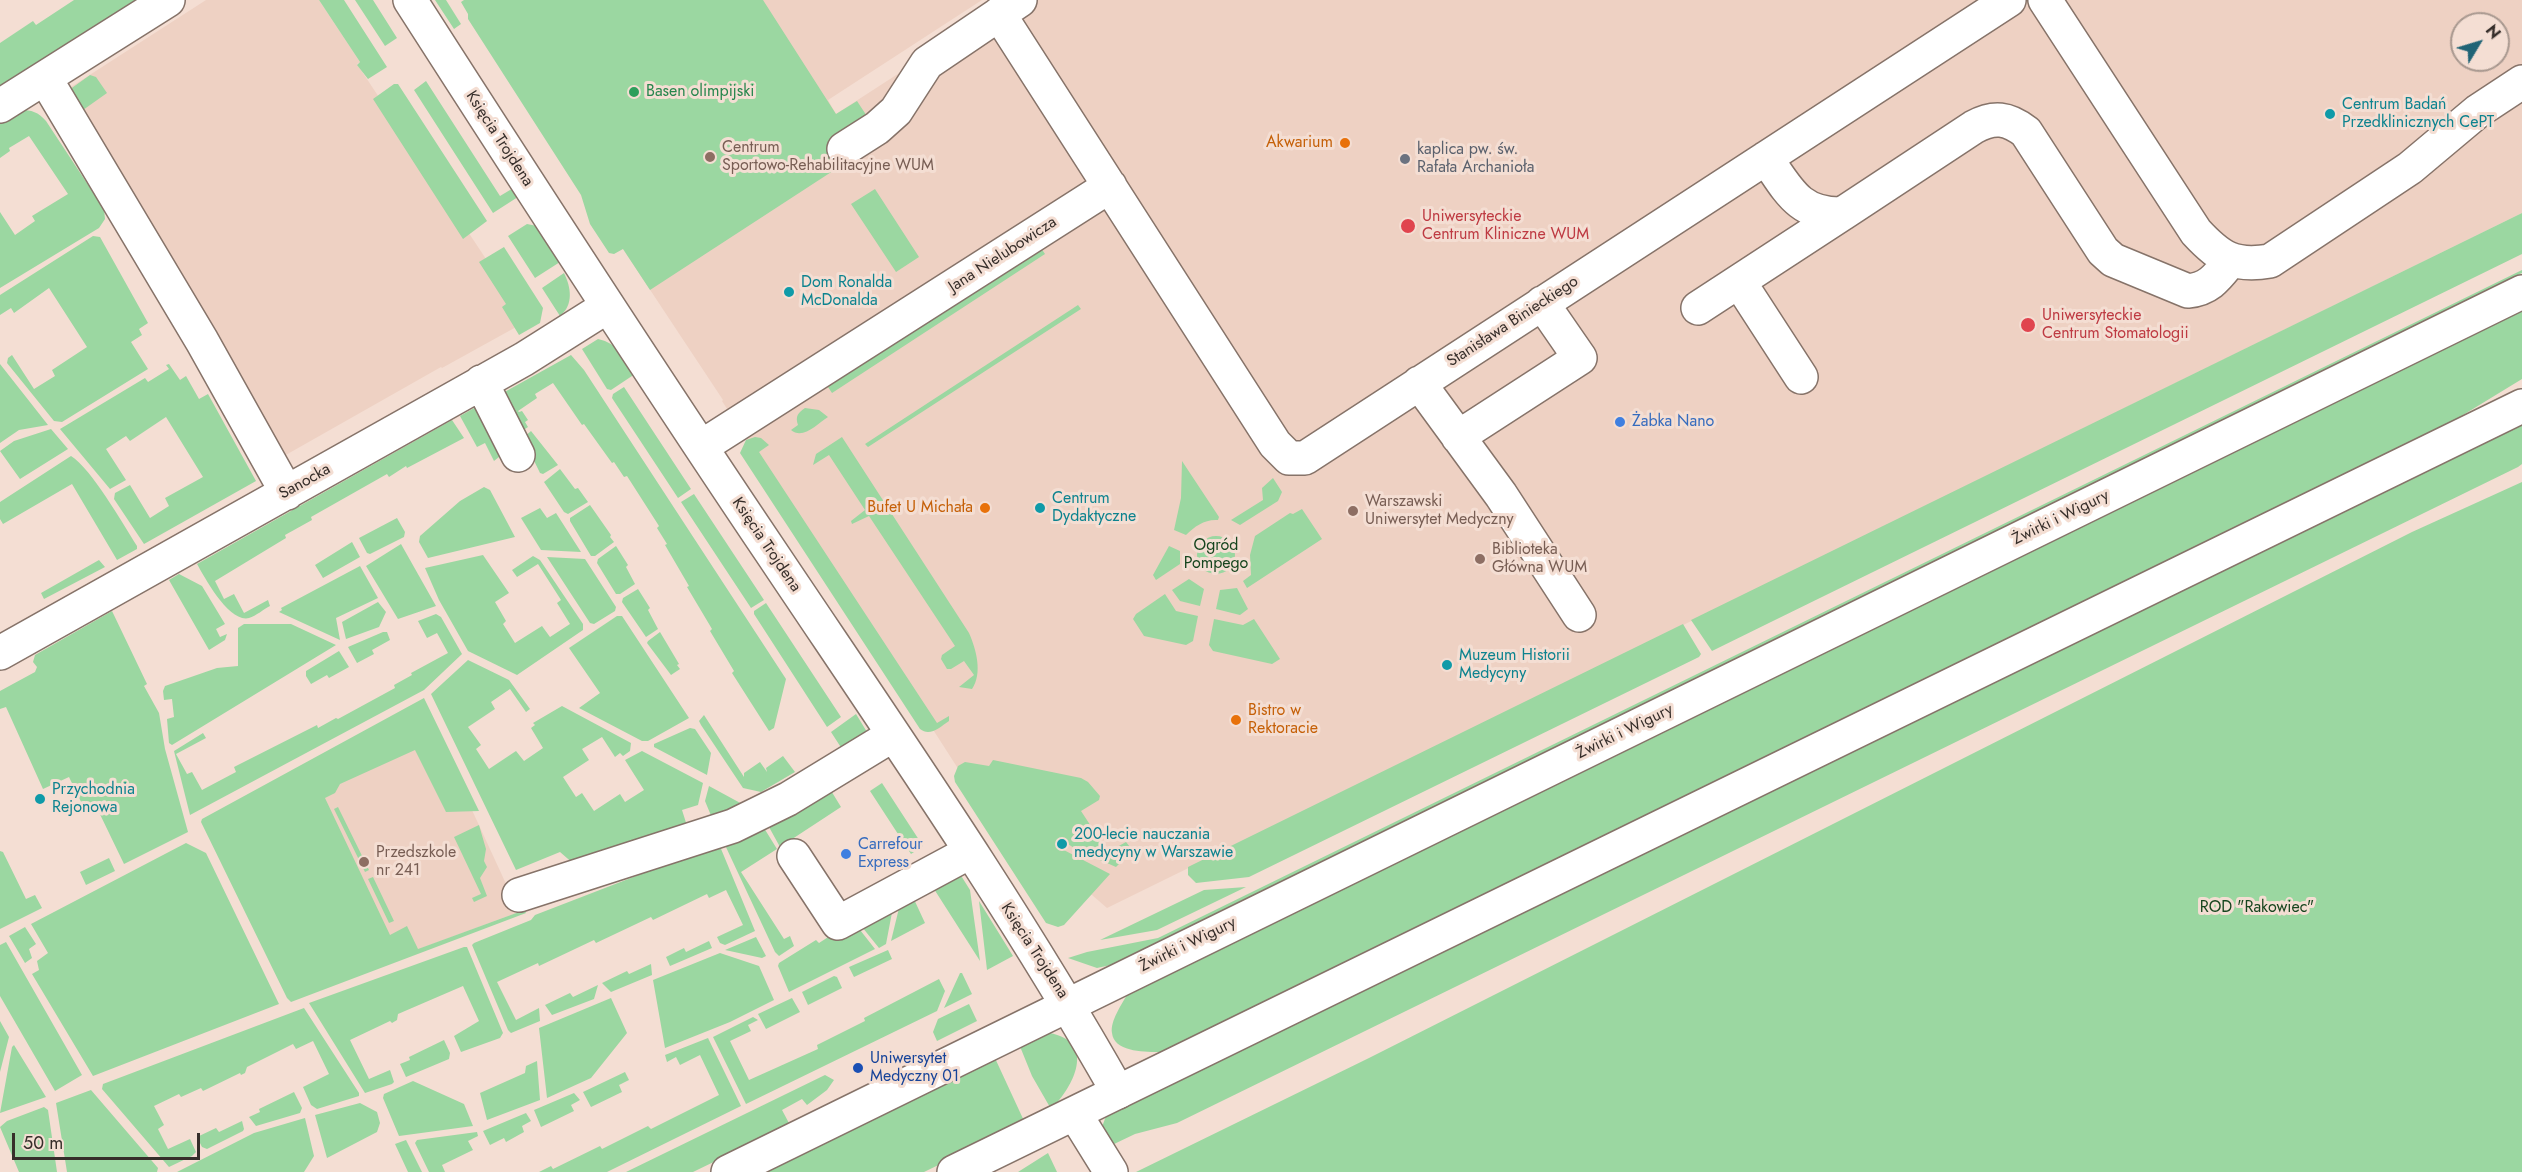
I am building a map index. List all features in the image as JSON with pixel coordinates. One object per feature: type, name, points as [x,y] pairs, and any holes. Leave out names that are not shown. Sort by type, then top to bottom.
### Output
[{"type":"main road","points":[[0,106],[168,0]]},
{"type":"main road","name":"Księcia Trojdena","points":[[410,0],[608,306],[970,852],[1068,1004],[1118,1092]]},
{"type":"main road","name":"Stanisława Binieckiego","points":[[1110,186],[1275,444],[1289,458],[1305,458],[2009,0]]},
{"type":"main road","points":[[2045,0],[2196,232],[2213,250],[2231,260],[2250,264],[2270,261],[2410,168],[2478,111],[2522,82]]},
{"type":"main road","points":[[844,149],[877,128],[896,111],[927,63],[1010,7],[1110,186]]},
{"type":"main road","points":[[45,78],[197,332],[286,493]]},
{"type":"main road","points":[[1698,308],[1740,283],[1974,127],[1988,120],[2002,120],[2015,124],[2026,132],[2103,251],[2113,260],[2188,291],[2200,290],[2210,285],[2231,260]]},
{"type":"main road","points":[[1766,158],[1794,198],[1809,209],[1824,214],[1842,214]]},
{"type":"main road","name":"Jana Nielubowicza","points":[[701,447],[1110,186]]},
{"type":"main road","points":[[1740,283],[1800,377]]},
{"type":"main road","name":"Żwirki i Wigury","points":[[728,1172],[2522,292]]},
{"type":"main road","points":[[1458,437],[1580,358],[1542,303]]},
{"type":"main road","name":"Sanocka","points":[[0,653],[566,334],[608,306]]},
{"type":"main road","points":[[481,382],[518,455]]},
{"type":"main road","points":[[1419,383],[1501,495],[1579,615]]},
{"type":"main road","points":[[954,1172],[2522,406]]},
{"type":"main road","points":[[519,895],[733,826],[788,799],[894,735]]},
{"type":"main road","points":[[794,856],[838,923],[970,852]]},
{"type":"main road","points":[[1075,1114],[1112,1172]]},
{"type":"shaded area","points":[[206,0],[319,0],[360,62],[357,64],[527,321],[284,456],[256,403],[70,97],[71,87]]},
{"type":"shaded area","name":"Warszawski Uniwersytet Medyczny","points":[[465,0],[982,0],[828,100],[836,114],[1012,0],[2522,0],[2522,213],[1107,908],[1092,895],[1036,890],[723,400],[580,184]]},
{"type":"shaded area","name":"Przedszkole nr 241","points":[[424,706],[519,912],[301,993],[212,826]]},
{"type":"green space","points":[[74,0],[156,0],[0,99],[0,43],[33,21],[36,25]]},
{"type":"green space","points":[[319,0],[344,0],[387,67],[368,79],[357,65],[360,62]]},
{"type":"green space","points":[[355,0],[373,0],[397,38],[385,46]]},
{"type":"green space","points":[[435,0],[446,0],[461,24],[454,29]]},
{"type":"green space","name":"Centrum Sportowo-Rehabilitacyjne WUM","points":[[464,0],[763,0],[836,114],[857,101],[882,139],[650,290],[623,249],[614,254],[609,253],[590,224],[581,195],[468,19],[468,14],[461,2]]},
{"type":"green space","points":[[90,75],[96,77],[107,93],[83,110],[69,90]]},
{"type":"green space","points":[[426,81],[500,196],[515,187],[521,195],[493,213],[414,90]]},
{"type":"green space","points":[[394,84],[398,84],[487,221],[463,239],[373,99]]},
{"type":"green space","points":[[20,110],[34,112],[46,121],[104,209],[105,219],[99,228],[0,288],[0,212],[15,235],[35,221],[32,216],[68,194],[29,136],[9,148],[10,151],[0,158],[0,120]]},
{"type":"green space","points":[[875,189],[919,257],[896,272],[851,204]]},
{"type":"green space","points":[[2522,213],[2522,254],[1712,651],[1691,620]]},
{"type":"green space","points":[[527,224],[537,226],[560,262],[535,278],[508,236]]},
{"type":"green space","points":[[93,236],[100,237],[148,323],[139,329],[142,335],[131,342],[148,369],[62,422],[54,421],[7,363],[8,358],[12,355],[34,389],[55,376],[52,370],[87,347],[49,288],[14,313],[11,308],[0,315],[0,295]]},
{"type":"green space","points":[[1039,245],[1045,254],[832,393],[826,384]]},
{"type":"green space","points":[[504,247],[543,308],[540,323],[519,335],[502,307],[506,304],[479,262]]},
{"type":"green space","points":[[2522,270],[2522,273],[2227,420],[1120,963],[1097,968],[1068,958],[1158,938]]},
{"type":"green space","points":[[564,273],[570,296],[568,307],[560,316],[542,288]]},
{"type":"green space","points":[[1078,305],[1081,309],[868,447],[865,444]]},
{"type":"green space","points":[[2522,309],[2522,379],[2445,426],[1162,1052],[1132,1050],[1114,1040],[1113,1023],[1128,993]]},
{"type":"green space","points":[[598,339],[616,348],[635,374],[611,390],[607,389],[582,349]]},
{"type":"green space","points":[[571,355],[584,370],[786,679],[774,728],[769,731],[732,673],[734,671],[710,631],[712,629],[665,545],[667,544],[657,528],[659,526],[627,476],[624,477],[614,462],[612,463],[553,383],[535,394],[537,398],[518,411],[522,411],[528,420],[525,422],[528,427],[522,431],[501,394]]},
{"type":"green space","points":[[0,364],[48,425],[19,430],[0,443]]},
{"type":"green space","points":[[169,364],[180,380],[186,376],[199,399],[208,394],[256,481],[144,544],[114,499],[115,493],[130,485],[150,518],[169,506],[165,498],[203,477],[166,417],[130,441],[126,436],[106,449],[126,480],[110,489],[60,429],[145,378],[148,382],[169,369],[166,365]]},
{"type":"green space","points":[[624,387],[691,489],[678,498],[612,398],[613,394]]},
{"type":"green space","points":[[483,403],[504,453],[494,461],[485,443],[477,447],[460,416]]},
{"type":"green space","points":[[805,408],[819,410],[828,417],[810,430],[796,433],[791,430],[798,425],[798,415]]},
{"type":"green space","points":[[452,420],[464,438],[407,468],[406,466],[389,477],[387,474],[311,517],[312,520],[285,535],[286,538],[215,581],[224,599],[234,594],[244,613],[268,600],[270,606],[252,617],[241,618],[218,598],[197,564]]},
{"type":"green space","points":[[2522,420],[2522,464],[2518,467],[1177,1123],[1135,1134],[1112,1145],[1102,1127],[1106,1116]]},
{"type":"green space","points":[[51,429],[68,449],[20,479],[0,451],[14,441]]},
{"type":"green space","points":[[531,431],[558,465],[543,474],[540,473],[523,438]]},
{"type":"green space","points":[[842,437],[969,633],[978,668],[972,689],[959,687],[974,675],[964,661],[947,669],[941,659],[942,655],[955,646],[869,516],[852,524],[851,521],[865,510],[829,455],[813,465],[816,454]]},
{"type":"green space","points":[[761,438],[769,445],[759,452],[937,723],[949,716],[949,721],[939,728],[931,732],[920,729],[740,453],[746,440]]},
{"type":"green space","points":[[71,456],[97,484],[137,549],[117,560],[72,484],[3,524],[0,519],[0,502]]},
{"type":"green space","points":[[1182,461],[1219,517],[1218,520],[1200,524],[1186,535],[1174,530],[1181,498]]},
{"type":"green space","points":[[560,469],[588,502],[568,514],[564,512],[544,482]]},
{"type":"green space","points":[[1273,478],[1282,492],[1278,501],[1240,525],[1231,520],[1263,500],[1262,488]]},
{"type":"green space","name":"ROD \"Rakowiec\"","points":[[2522,482],[2522,1172],[1136,1172],[1369,1058],[2412,532]]},
{"type":"green space","points":[[484,487],[490,490],[515,537],[428,558],[419,542],[420,536],[460,501]]},
{"type":"green space","points":[[694,494],[764,600],[751,608],[681,502]]},
{"type":"green space","points":[[590,505],[614,542],[595,556],[591,556],[570,521],[570,518]]},
{"type":"green space","points":[[540,508],[547,518],[556,513],[581,552],[541,550],[521,518]]},
{"type":"green space","points":[[1302,509],[1322,539],[1247,588],[1243,581],[1251,575],[1250,555],[1255,536],[1290,513],[1293,514]]},
{"type":"green space","points":[[397,518],[405,532],[404,537],[370,554],[367,553],[359,538]]},
{"type":"green space","name":"Ogród Pompego","points":[[1216,536],[1229,542],[1235,555],[1229,568],[1216,574],[1203,568],[1197,555],[1203,542]]},
{"type":"green space","points":[[352,542],[360,557],[323,578],[315,565]]},
{"type":"green space","points":[[401,544],[436,606],[398,619],[366,566]]},
{"type":"green space","points":[[616,546],[628,565],[626,567],[635,584],[620,594],[616,594],[597,563],[598,559]]},
{"type":"green space","points":[[1169,546],[1180,551],[1180,564],[1156,580],[1153,575]]},
{"type":"green space","points":[[483,555],[509,593],[495,602],[506,621],[503,624],[515,643],[542,626],[550,637],[570,624],[557,603],[561,600],[538,564],[517,577],[512,570],[533,556],[540,560],[583,624],[583,630],[517,675],[468,651],[439,600],[425,568]]},
{"type":"green space","points":[[547,557],[585,559],[616,607],[615,611],[594,624],[590,623]]},
{"type":"green space","points":[[99,560],[105,567],[44,599],[41,593]]},
{"type":"green space","points":[[360,566],[378,598],[336,618],[340,640],[279,612],[281,608]]},
{"type":"green space","points":[[179,574],[202,586],[225,624],[216,629],[220,637],[227,634],[225,640],[209,650],[169,580]]},
{"type":"green space","points":[[1189,579],[1204,589],[1200,606],[1180,601],[1172,590]]},
{"type":"green space","points":[[1237,588],[1248,609],[1240,615],[1216,609],[1220,590]]},
{"type":"green space","points":[[638,589],[650,608],[648,610],[658,629],[646,637],[622,602],[623,598]]},
{"type":"green space","points":[[1165,594],[1176,611],[1198,616],[1193,641],[1186,645],[1144,636],[1133,619],[1136,614]]},
{"type":"green space","points":[[378,602],[386,612],[379,627],[346,639],[342,622]]},
{"type":"green space","points":[[766,603],[841,717],[827,727],[754,614],[754,611]]},
{"type":"green space","points":[[112,611],[147,684],[144,686],[159,713],[165,749],[188,832],[124,864],[95,804],[84,808],[69,777],[43,789],[6,707],[0,709],[0,691],[35,672],[37,667],[33,662],[35,655]]},
{"type":"green space","points":[[436,614],[441,617],[462,654],[424,690],[190,815],[174,751],[203,733],[206,738],[176,754],[187,774],[192,772],[202,790],[236,772],[234,767],[317,725],[318,728],[338,719],[395,688],[394,685],[412,675],[411,673],[448,653],[437,633],[427,638],[418,621]]},
{"type":"green space","points":[[617,616],[622,616],[689,718],[648,741],[642,741],[579,708],[600,693],[569,648]]},
{"type":"green space","points":[[1214,619],[1243,625],[1254,619],[1280,659],[1272,664],[1213,651],[1209,645]]},
{"type":"green space","points":[[244,624],[291,624],[336,645],[172,745],[169,743],[167,719],[174,717],[172,699],[164,700],[165,686],[217,668],[238,666],[238,628]]},
{"type":"green space","points":[[1683,624],[1701,654],[1699,657],[1249,877],[1196,883],[1188,875],[1188,867]]},
{"type":"green space","points":[[387,632],[390,640],[372,650],[374,654],[357,663],[348,647]]},
{"type":"green space","points":[[660,632],[679,664],[677,665],[680,669],[671,675],[647,643]]},
{"type":"green space","points":[[339,651],[349,667],[329,678],[327,675],[311,684],[306,671]]},
{"type":"green space","points":[[468,660],[509,680],[530,709],[526,712],[510,689],[491,702],[495,709],[468,727],[481,745],[476,749],[489,769],[516,751],[524,761],[543,748],[531,728],[535,725],[533,723],[562,706],[631,743],[630,751],[623,756],[620,753],[615,757],[602,737],[582,749],[589,760],[563,777],[576,797],[582,793],[594,811],[620,794],[625,802],[644,790],[625,760],[642,751],[703,783],[698,805],[682,810],[688,829],[575,865],[560,852],[516,870],[431,694]]},
{"type":"green space","points":[[424,698],[479,811],[446,812],[415,750],[340,784],[335,793],[325,798],[390,935],[407,926],[418,949],[519,912],[513,898],[518,896],[526,913],[291,1002],[201,822],[202,819]]},
{"type":"green space","points":[[856,714],[867,732],[842,749],[831,732]]},
{"type":"green space","points":[[704,715],[744,777],[744,773],[760,762],[767,772],[766,768],[783,756],[795,772],[761,792],[743,788],[701,725],[699,721]]},
{"type":"green space","points":[[690,728],[695,729],[711,753],[707,775],[654,747],[654,744]]},
{"type":"green space","points":[[993,760],[1081,778],[1088,782],[1100,796],[1099,800],[1081,811],[1108,852],[1126,842],[1130,847],[1124,859],[1116,867],[1077,850],[1062,840],[1060,848],[1110,874],[1064,925],[1058,927],[1046,923],[955,782],[954,776],[958,766],[965,762],[989,766]]},
{"type":"green space","points":[[882,783],[923,846],[911,854],[870,791]]},
{"type":"green space","points":[[709,786],[744,805],[712,818],[705,801]]},
{"type":"green space","points":[[830,789],[841,807],[780,847],[770,825]]},
{"type":"green space","points":[[338,807],[369,870],[365,872],[334,809]]},
{"type":"green space","points":[[479,825],[486,849],[484,861],[487,867],[480,878],[487,896],[474,902],[472,898],[481,894],[454,837]]},
{"type":"green space","points":[[764,828],[777,849],[741,872],[784,939],[790,936],[794,946],[779,956],[775,952],[725,845]]},
{"type":"green space","points":[[186,843],[206,853],[279,1004],[93,1076],[32,974],[39,970],[37,961],[48,953],[31,924]]},
{"type":"green space","points":[[719,844],[755,931],[725,945],[720,943],[717,937],[743,925],[726,890],[709,898],[707,894],[653,920],[651,917],[596,943],[594,940],[539,966],[538,963],[497,982],[516,1020],[539,1008],[540,1021],[511,1033],[508,1030],[472,945],[474,943],[531,920],[535,915]]},
{"type":"green space","points":[[0,851],[3,852],[26,899],[35,895],[42,908],[0,929]]},
{"type":"green space","points":[[109,858],[115,871],[86,885],[80,872]]},
{"type":"green space","points":[[960,874],[970,890],[980,961],[934,889]]},
{"type":"green space","points":[[373,877],[394,921],[389,923],[368,879]]},
{"type":"green space","points":[[1246,887],[1157,930],[1100,940],[1204,890]]},
{"type":"green space","points":[[912,895],[925,923],[891,941],[901,900]]},
{"type":"green space","points":[[979,901],[1013,956],[987,970]]},
{"type":"green space","points":[[894,902],[886,944],[879,948],[858,922]]},
{"type":"green space","points":[[853,921],[875,949],[789,992],[778,966],[779,963],[816,940],[819,943]]},
{"type":"green space","points":[[25,927],[36,944],[29,949],[32,958],[25,963],[9,936]]},
{"type":"green space","points":[[756,937],[766,956],[762,958],[725,950]]},
{"type":"green space","points":[[709,941],[712,948],[670,966],[666,957],[684,948],[686,952]]},
{"type":"green space","points":[[6,942],[82,1075],[55,1091],[0,996],[0,945]]},
{"type":"green space","points":[[467,947],[503,1033],[500,1038],[461,1052],[454,1036],[479,1021],[463,986],[398,1014],[397,1020],[392,1023],[390,1021],[350,1040],[369,1079],[390,1070],[394,1082],[365,1093],[309,1003]]},
{"type":"green space","points":[[888,950],[892,959],[854,977],[849,967]]},
{"type":"green space","points":[[720,953],[759,966],[774,1000],[730,1022],[665,1048],[653,980]]},
{"type":"green space","points":[[651,964],[652,975],[611,992],[602,983],[627,971],[629,974]]},
{"type":"green space","points":[[960,973],[972,994],[944,1008]]},
{"type":"green space","points":[[834,976],[837,977],[842,988],[808,1005],[802,992]]},
{"type":"green space","points":[[939,979],[945,991],[937,1011],[746,1104],[713,1037],[753,1017],[758,1020],[748,1025],[751,1031],[730,1041],[749,1080],[818,1049],[817,1045]]},
{"type":"green space","points":[[598,985],[594,999],[552,1015],[545,1005],[570,993],[573,997]]},
{"type":"green space","points":[[611,998],[627,1033],[591,1078],[547,1098],[539,1028]]},
{"type":"green space","points":[[792,998],[800,1012],[766,1029],[758,1014]]},
{"type":"green space","points":[[969,1004],[977,1021],[937,1041],[933,1032],[938,1019]]},
{"type":"green space","points":[[304,1008],[359,1096],[317,1109],[311,1105],[303,1087],[329,1074],[313,1041],[296,1049],[293,1044],[247,1067],[245,1073],[241,1075],[240,1073],[203,1091],[201,1088],[181,1097],[179,1094],[154,1106],[164,1125],[158,1129],[168,1149],[190,1139],[196,1152],[169,1167],[102,1089],[103,1084]]},
{"type":"green space","points":[[0,1021],[9,1037],[0,1072]]},
{"type":"green space","points":[[1049,1033],[1064,1038],[1073,1045],[1077,1055],[1077,1066],[1073,1077],[1067,1089],[1051,1109],[1032,1076],[1019,1044]]},
{"type":"green space","points":[[708,1038],[741,1106],[607,1172],[539,1172],[551,1166],[553,1169],[600,1146],[602,1149],[648,1126],[651,1129],[719,1095],[700,1055],[680,1065],[676,1057],[667,1062],[665,1055]]},
{"type":"green space","points":[[444,1040],[450,1053],[449,1059],[406,1077],[400,1064],[410,1060],[409,1057]]},
{"type":"green space","points":[[14,1045],[46,1097],[0,1113],[12,1047]]},
{"type":"green space","points":[[994,1056],[1025,1123],[924,1172],[759,1172]]},
{"type":"green space","points":[[537,1061],[540,1100],[487,1120],[480,1093],[525,1073],[526,1066]]},
{"type":"green space","points":[[625,1072],[629,1080],[619,1085],[622,1092],[591,1107],[583,1092]]},
{"type":"green space","points":[[825,1075],[834,1080],[827,1090],[807,1105],[802,1099],[782,1110],[790,1125],[693,1172],[626,1172]]},
{"type":"green space","points":[[413,1081],[464,1104],[473,1126],[399,1136],[383,1098],[384,1094]]},
{"type":"green space","points":[[91,1090],[158,1168],[157,1172],[67,1172],[56,1103]]},
{"type":"green space","points":[[294,1092],[302,1108],[300,1113],[256,1126],[249,1117],[260,1112],[259,1109]]},
{"type":"green space","points":[[574,1093],[580,1100],[571,1105],[574,1111],[541,1127],[534,1110]]},
{"type":"green space","points":[[360,1103],[377,1112],[380,1123],[377,1132],[327,1158],[315,1115]]},
{"type":"green space","points":[[44,1107],[48,1110],[57,1172],[19,1172],[0,1127],[7,1121]]},
{"type":"green space","points":[[526,1113],[531,1121],[522,1126],[524,1132],[506,1142],[504,1138],[490,1145],[483,1131]]},
{"type":"green space","points":[[305,1118],[314,1156],[304,1172],[177,1172],[254,1133]]},
{"type":"green space","points":[[242,1121],[243,1131],[207,1149],[202,1147],[197,1137],[216,1128],[219,1132]]},
{"type":"green space","points":[[477,1132],[478,1136],[468,1141],[473,1150],[442,1165],[445,1172],[429,1172],[415,1143],[417,1140]]},
{"type":"green space","points":[[406,1140],[422,1172],[408,1172],[395,1144]]},
{"type":"green space","points":[[1048,1153],[1057,1172],[1018,1172]]},
{"type":"place","name":"Basen olimpijski","points":[[634,92]]},
{"type":"place","name":"Centrum Badań Przedklinicznych CePT","points":[[2330,114]]},
{"type":"place","name":"Akwarium","points":[[1345,143]]},
{"type":"place","name":"Centrum Sportowo-Rehabilitacyjne WUM","points":[[710,157]]},
{"type":"place","name":"kaplica pw. św. Rafała Archanioła","points":[[1405,159]]},
{"type":"place","name":"Uniwersyteckie Centrum Kliniczne WUM","points":[[1408,226]]},
{"type":"place","name":"Dom Ronalda McDonalda","points":[[789,292]]},
{"type":"place","name":"Uniwersyteckie Centrum Stomatologii","points":[[2028,325]]},
{"type":"place","name":"Żabka Nano","points":[[1620,422]]},
{"type":"place","name":"Bufet U Michała","points":[[985,508]]},
{"type":"place","name":"Centrum Dydaktyczne","points":[[1040,508]]},
{"type":"place","name":"Warszawski Uniwersytet Medyczny","points":[[1353,511]]},
{"type":"place","name":"Biblioteka Główna WUM","points":[[1480,559]]},
{"type":"place","name":"Muzeum Historii Medycyny","points":[[1447,665]]},
{"type":"place","name":"Bistro w Rektoracie","points":[[1236,720]]},
{"type":"place","name":"Przychodnia Rejonowa","points":[[40,799]]},
{"type":"place","name":"200-lecie nauczania medycyny w Warszawie","points":[[1062,844]]},
{"type":"place","name":"Carrefour Express","points":[[846,854]]},
{"type":"place","name":"Przedszkole nr 241","points":[[364,862]]},
{"type":"place","name":"Uniwersytet Medyczny 01","points":[[858,1068]]}]
